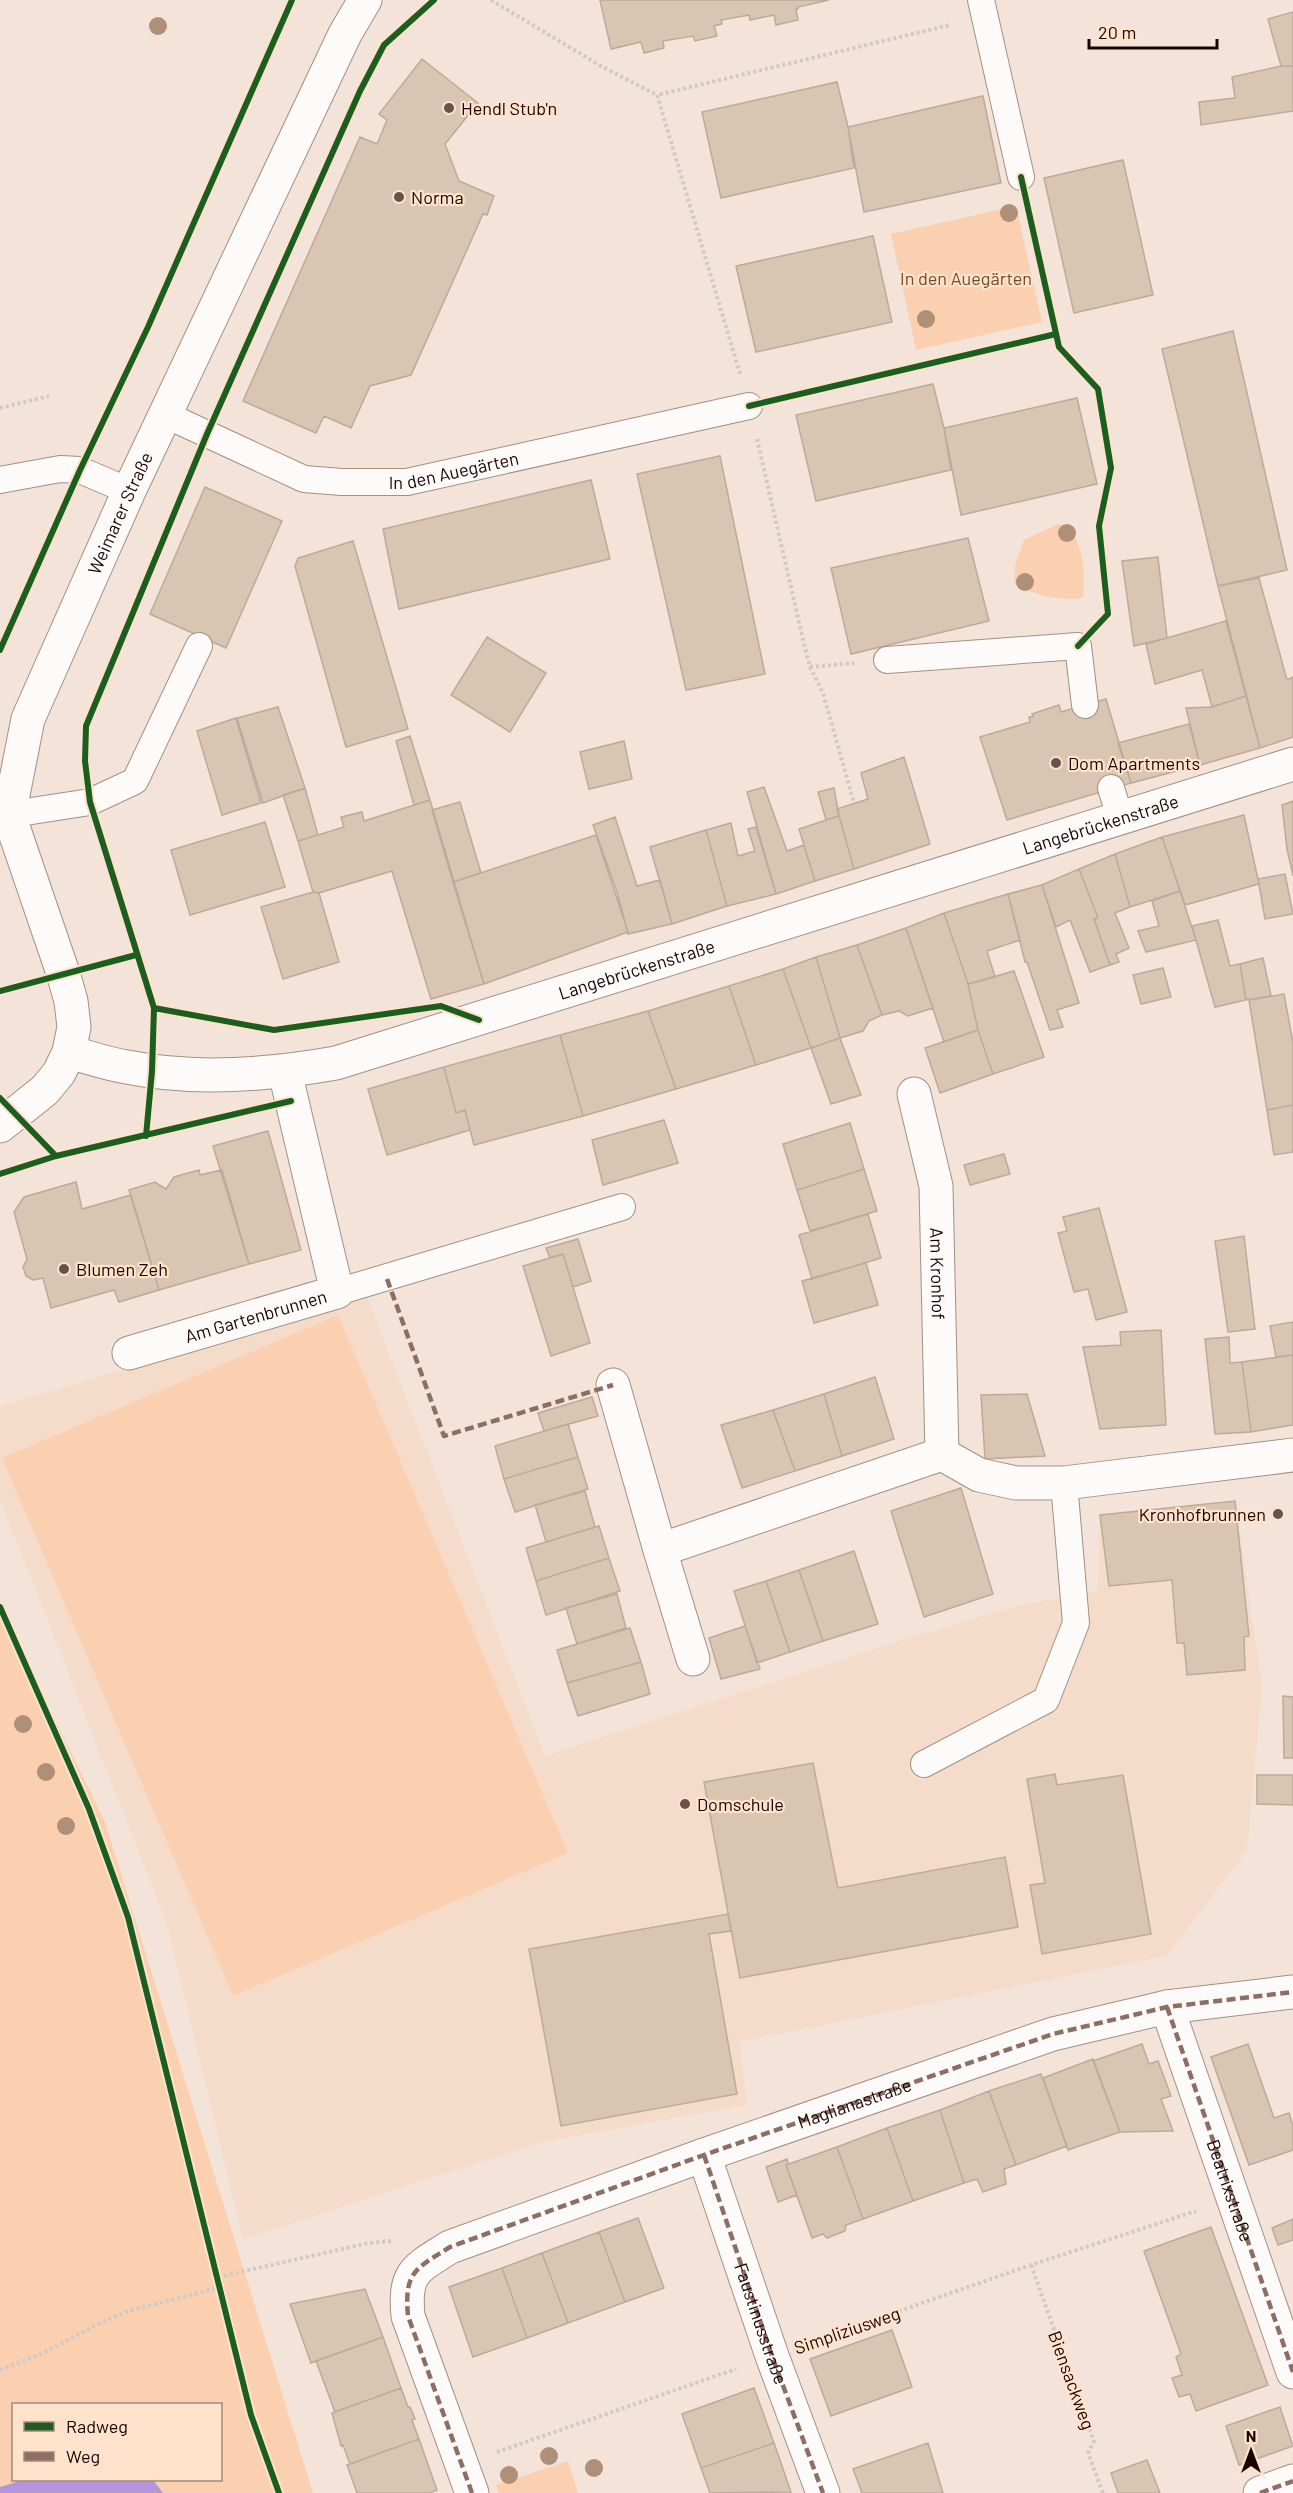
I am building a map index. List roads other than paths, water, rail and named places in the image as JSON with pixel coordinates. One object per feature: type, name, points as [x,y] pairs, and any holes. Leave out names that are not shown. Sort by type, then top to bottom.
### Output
[{"type":"street","name":"Weimarer Straße","points":[[69,1052],[74,1027],[71,1001],[55,947],[4,816],[28,719],[129,491],[345,34],[365,0]]},
{"type":"street","name":"Langebrückenstraße","points":[[69,1052],[126,1067],[152,1071],[219,1075],[285,1072],[336,1063],[378,1051],[1116,803],[1293,764]]},
{"type":"street","points":[[0,1126],[45,1090],[59,1073],[69,1052]]},
{"type":"street","name":"Am Gartenbrunnen","points":[[129,1353],[338,1293],[285,1072]]},
{"type":"street","name":"Am Kronhof","points":[[914,1094],[936,1186],[942,1454]]},
{"type":"street","points":[[613,1386],[693,1659]]},
{"type":"street","points":[[660,1550],[942,1454],[979,1475],[1016,1484],[1064,1484],[1293,1455]]},
{"type":"street","name":"Maglianastraße","points":[[467,2479],[408,2316],[406,2294],[410,2276],[428,2260],[450,2247],[704,2155],[1053,2034],[1167,2007],[1293,1992]]},
{"type":"street","name":"Beatrixstraße","points":[[1167,2007],[1293,2372]]},
{"type":"street","name":"Faustinusstraße","points":[[704,2155],[772,2356],[823,2493]]},
{"type":"street","points":[[1260,2493],[1293,2481]]},
{"type":"lane","points":[[983,8],[1021,177]]},
{"type":"lane","name":"In den Auegärten","points":[[166,415],[303,480],[407,482],[749,406]]},
{"type":"lane","points":[[0,480],[51,470],[80,470],[129,491]]},
{"type":"lane","points":[[4,816],[90,802],[135,781],[199,646]]},
{"type":"lane","points":[[887,660],[1078,646],[1085,705]]},
{"type":"lane","points":[[338,1293],[622,1207]]},
{"type":"lane","points":[[924,1764],[1046,1700],[1076,1623],[1064,1484]]},
{"type":"place","name":"Hendl Stub'n","points":[[449,108]]},
{"type":"place","name":"Norma","points":[[399,197]]},
{"type":"place","name":"Dom Apartments","points":[[1056,763]]},
{"type":"place","name":"Blumen Zeh","points":[[64,1269]]},
{"type":"place","name":"Kronhofbrunnen","points":[[1278,1514]]},
{"type":"place","name":"Domschule","points":[[685,1804]]}]
